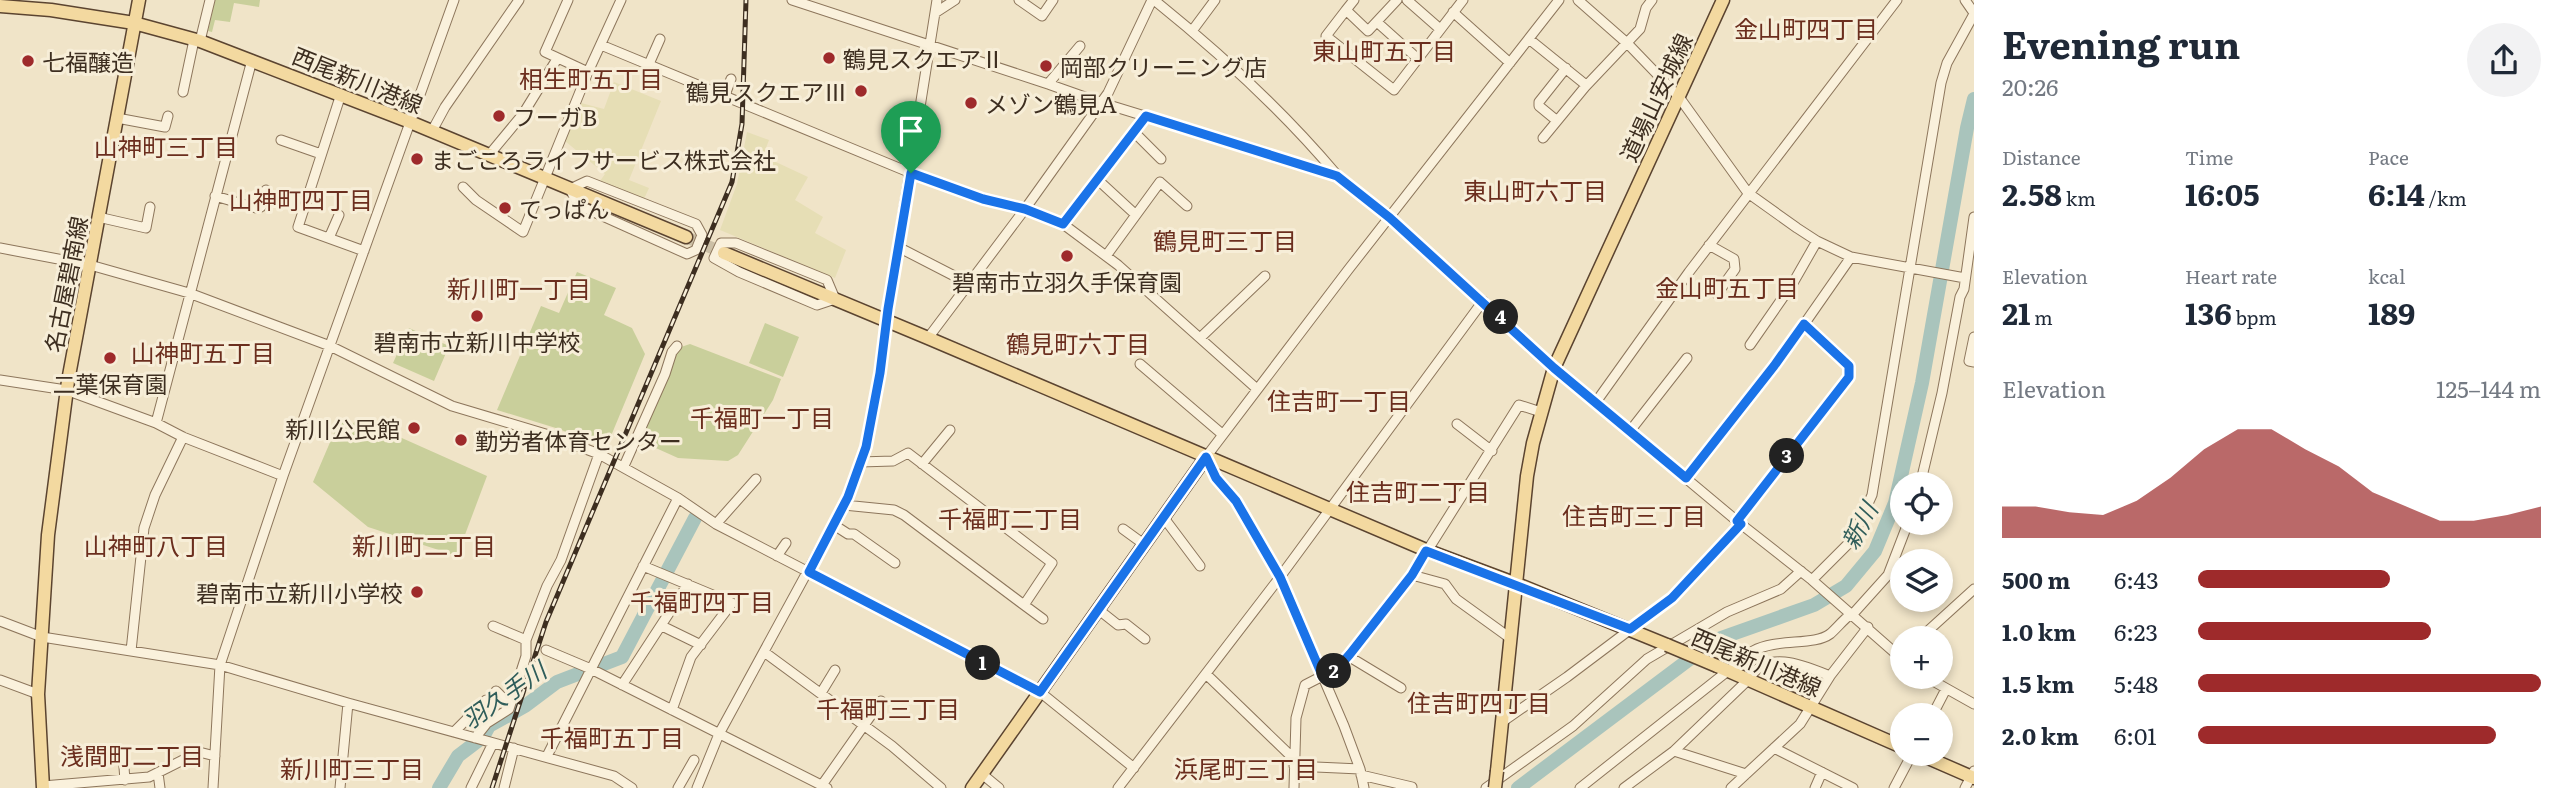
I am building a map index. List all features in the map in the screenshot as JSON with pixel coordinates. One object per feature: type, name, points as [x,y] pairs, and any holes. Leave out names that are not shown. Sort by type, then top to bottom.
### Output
[{"type":"main road","name":"名古屋碧南線","points":[[43,787],[38,694],[48,535],[66,390],[138,0]]},
{"type":"main road","name":"道場山安城線","points":[[1495,788],[1527,476],[1541,412],[1554,368],[1723,0]]},
{"type":"main road","name":"西尾新川港線","points":[[0,6],[51,9],[134,23],[197,41],[341,94],[686,237]]},
{"type":"main road","points":[[724,253],[1426,551],[1517,584]]},
{"type":"main road","points":[[972,788],[1206,457]]},
{"type":"main road","name":"西尾新川港線","points":[[1517,584],[1630,629],[1890,742]]},
{"type":"main road","points":[[1944,766],[1971,779]]},
{"type":"street","points":[[183,92],[210,0]]},
{"type":"street","points":[[214,788],[220,665],[330,346],[454,0]]},
{"type":"street","points":[[432,131],[445,107],[519,0]]},
{"type":"street","points":[[568,0],[545,52],[588,72]]},
{"type":"street","points":[[463,187],[476,200],[523,232],[588,72],[621,0]]},
{"type":"street","points":[[792,0],[1099,102],[1337,176]]},
{"type":"street","points":[[697,788],[719,734],[844,505],[866,447],[880,373],[937,0]]},
{"type":"street","points":[[935,13],[955,0]]},
{"type":"street","points":[[1019,0],[1042,16],[1053,0]]},
{"type":"street","points":[[928,338],[1108,93],[1153,0],[1192,31],[1307,140],[1337,176],[1390,218],[1554,368],[1890,647]]},
{"type":"street","points":[[1192,31],[1215,0]]},
{"type":"street","points":[[1354,0],[1326,36],[1394,90],[1463,0]]},
{"type":"street","points":[[1346,10],[1368,31],[1397,0]]},
{"type":"street","points":[[1407,0],[1440,29]]},
{"type":"street","points":[[1364,788],[1361,772],[1280,577],[1236,501],[1216,478],[1206,457],[1559,0]]},
{"type":"street","points":[[1578,0],[1628,44],[1679,97],[1748,193],[1817,241],[1851,257],[1965,278]]},
{"type":"street","points":[[1543,138],[1587,85],[1640,29],[1646,8],[1652,0]]},
{"type":"street","points":[[1596,402],[1709,245],[1897,0]]},
{"type":"street","points":[[1812,580],[1851,541],[1872,495],[1912,269],[1941,83],[1947,64],[1974,13],[1965,0]]},
{"type":"street","points":[[1453,12],[1510,64]]},
{"type":"street","points":[[1377,23],[1417,58]]},
{"type":"street","points":[[649,64],[660,39]]},
{"type":"street","points":[[1529,39],[1587,85]]},
{"type":"street","points":[[601,45],[911,173],[983,199],[1025,209],[1063,224],[1105,256],[1257,389]]},
{"type":"street","points":[[1048,83],[1080,46]]},
{"type":"street","points":[[489,155],[523,114],[557,59]]},
{"type":"street","points":[[156,423],[252,60]]},
{"type":"street","points":[[1556,120],[1539,106],[1539,102],[1566,68]]},
{"type":"street","points":[[725,95],[731,79]]},
{"type":"street","points":[[341,94],[298,227],[364,251]]},
{"type":"street","points":[[117,118],[165,127],[168,116]]},
{"type":"street","points":[[1063,224],[1146,116]]},
{"type":"street","points":[[1134,132],[1161,159]]},
{"type":"street","points":[[281,140],[321,154]]},
{"type":"street","points":[[1098,180],[1136,215]]},
{"type":"street","points":[[587,181],[696,224],[702,236],[696,250],[687,254],[578,205],[570,189],[587,181]]},
{"type":"street","points":[[1105,256],[1160,182],[1186,206]]},
{"type":"street","points":[[215,196],[256,208],[261,207],[266,190]]},
{"type":"street","points":[[98,217],[146,228],[150,207]]},
{"type":"street","points":[[328,238],[339,215]]},
{"type":"street","points":[[1923,472],[1942,393],[1974,218]]},
{"type":"street","points":[[1751,345],[1793,283],[1817,241]]},
{"type":"street","points":[[721,243],[736,243],[827,280],[835,299],[817,305],[739,272],[714,258],[721,243]]},
{"type":"street","points":[[1709,245],[1734,259],[1735,269],[1717,294]]},
{"type":"street","points":[[898,247],[968,283]]},
{"type":"street","points":[[0,248],[90,265],[189,293],[330,346],[453,406],[549,435],[599,454],[678,498],[716,524],[1040,692],[1134,768]]},
{"type":"street","points":[[1686,478],[1774,366],[1851,257]]},
{"type":"street","points":[[1200,338],[1265,276]]},
{"type":"street","points":[[1118,788],[1280,577],[1483,301]]},
{"type":"street","points":[[1502,722],[1672,598],[1739,522],[1849,377],[1849,366],[1804,324]]},
{"type":"street","points":[[1974,337],[1969,361],[1974,362]]},
{"type":"street","points":[[624,466],[672,352],[677,346]]},
{"type":"street","points":[[1630,431],[1687,358]]},
{"type":"street","points":[[1140,364],[1222,434]]},
{"type":"street","points":[[0,380],[66,390],[156,423],[183,437],[284,477]]},
{"type":"street","points":[[1294,788],[1296,718],[1305,685],[1337,669],[1412,575],[1519,405],[1541,412]]},
{"type":"street","points":[[1457,424],[1492,451]]},
{"type":"street","points":[[922,464],[950,430]]},
{"type":"street","points":[[131,650],[144,528],[155,495],[183,437]]},
{"type":"street","points":[[860,463],[893,461],[908,453],[1052,563],[1024,605]]},
{"type":"street","points":[[475,738],[487,723],[509,709],[526,656],[526,640],[547,586],[561,560],[599,454]]},
{"type":"street","points":[[716,524],[756,479]]},
{"type":"street","points":[[547,756],[678,498]]},
{"type":"street","points":[[844,505],[894,510],[904,515],[1043,619]]},
{"type":"street","points":[[1164,518],[1200,566]]},
{"type":"street","points":[[834,525],[848,534],[854,534],[895,563]]},
{"type":"street","points":[[1123,529],[1145,545]]},
{"type":"street","points":[[1580,788],[1722,668],[1764,645],[1805,641],[1828,635],[1852,615],[1888,575],[1903,535]]},
{"type":"street","points":[[777,556],[786,543]]},
{"type":"street","points":[[643,566],[732,603],[691,657],[672,710]]},
{"type":"street","points":[[1486,788],[1573,726],[1647,659],[1718,617],[1782,589],[1801,571]]},
{"type":"street","points":[[1412,575],[1445,584],[1456,599],[1510,638]]},
{"type":"street","points":[[622,685],[688,584]]},
{"type":"street","points":[[1933,626],[1974,589]]},
{"type":"street","points":[[1099,610],[1118,625],[1126,624],[1145,639]]},
{"type":"street","points":[[0,621],[42,637],[220,665],[614,776],[632,788]]},
{"type":"street","points":[[493,626],[526,640]]},
{"type":"street","points":[[662,626],[701,645]]},
{"type":"street","points":[[1731,788],[1800,724],[1830,676],[1868,627]]},
{"type":"street","points":[[547,650],[591,669],[824,787],[881,701]]},
{"type":"street","points":[[764,652],[865,725],[941,788]]},
{"type":"street","points":[[1350,654],[1353,659],[1401,688]]},
{"type":"street","points":[[1624,788],[1674,751],[1749,680],[1761,664],[1773,662],[1801,666],[1830,676]]},
{"type":"street","points":[[821,693],[835,670]]},
{"type":"street","points":[[1206,674],[1294,763],[1361,772],[1412,787]]},
{"type":"street","points":[[0,680],[38,694]]},
{"type":"street","points":[[1939,703],[1947,689],[1974,704]]},
{"type":"street","points":[[496,691],[510,705]]},
{"type":"street","points":[[454,732],[486,700]]},
{"type":"street","points":[[340,788],[348,703]]},
{"type":"street","points":[[471,788],[493,743]]},
{"type":"street","points":[[504,788],[514,748]]},
{"type":"street","points":[[1774,748],[1853,788]]},
{"type":"street","points":[[1674,751],[1746,774]]},
{"type":"street","points":[[43,787],[149,777],[199,752],[215,756]]},
{"type":"street","points":[[123,755],[125,780]]},
{"type":"street","points":[[678,788],[694,760]]},
{"type":"street","points":[[1894,788],[1906,766]]},
{"type":"street","points":[[1815,788],[1822,772]]},
{"type":"street","points":[[158,773],[160,788]]},
{"type":"street","points":[[982,774],[999,788]]},
{"type":"shaded area","points":[[614,82],[661,101],[629,180],[649,188],[644,199],[600,181],[605,174],[565,141],[581,103],[604,109]]},
{"type":"shaded area","points":[[747,132],[769,140],[763,156],[808,177],[795,200],[823,217],[815,233],[846,250],[835,278],[720,230],[737,184]]},
{"type":"green space","points":[[215,0],[260,0],[259,7],[234,3],[230,22],[215,20],[212,32],[208,31]]},
{"type":"green space","points":[[577,272],[616,288],[604,315],[632,328],[645,354],[606,448],[559,429],[497,410],[541,306],[559,313]]},
{"type":"green space","points":[[765,323],[799,337],[783,377],[749,363]]},
{"type":"green space","points":[[409,328],[449,346],[434,381],[393,363]]},
{"type":"green space","points":[[690,344],[781,379],[773,400],[738,455],[728,461],[678,458],[638,440],[678,348]]},
{"type":"green space","points":[[357,418],[487,476],[457,556],[368,527],[313,482],[340,419],[353,424]]},
{"type":"waterway","name":"新川","points":[[1518,788],[1707,646],[1721,638],[1814,605],[1846,586],[1875,551],[1895,503],[1922,383],[1974,99]]},
{"type":"waterway","name":"羽久手川","points":[[439,788],[458,756],[483,737],[489,726],[525,706],[557,682],[622,657],[695,518]]},
{"type":"tunnel","points":[[686,237],[724,253]]},
{"type":"railway","points":[[492,788],[546,622],[732,182],[742,124],[746,0]]},
{"type":"place","name":"鶴見スクエアⅡ","points":[[829,58]]},
{"type":"place","name":"七福醸造","points":[[28,61]]},
{"type":"place","name":"岡部クリーニング店","points":[[1046,66]]},
{"type":"place","name":"鶴見スクエアⅢ","points":[[861,91]]},
{"type":"place","name":"メゾン鶴見A","points":[[971,103]]},
{"type":"place","name":"フーガB","points":[[499,116]]},
{"type":"place","name":"まごころライフサービス株式会社","points":[[417,159]]},
{"type":"place","name":"てっぱん","points":[[505,208]]},
{"type":"place","name":"碧南市立羽久手保育園","points":[[1067,256]]},
{"type":"place","name":"碧南市立新川中学校","points":[[477,316]]},
{"type":"place","name":"二葉保育園","points":[[110,358]]},
{"type":"place","name":"新川公民館","points":[[414,428]]},
{"type":"place","name":"勤労者体育センター","points":[[461,440]]},
{"type":"place","name":"碧南市立新川小学校","points":[[417,592]]},
{"type":"district","name":"金山町四丁目","points":[[1806,27]]},
{"type":"district","name":"東山町五丁目","points":[[1384,49]]},
{"type":"district","name":"相生町五丁目","points":[[591,77]]},
{"type":"district","name":"山神町三丁目","points":[[166,145]]},
{"type":"district","name":"東山町六丁目","points":[[1535,189]]},
{"type":"district","name":"山神町四丁目","points":[[301,198]]},
{"type":"district","name":"鶴見町三丁目","points":[[1225,239]]},
{"type":"district","name":"金山町五丁目","points":[[1727,286]]},
{"type":"district","name":"新川町一丁目","points":[[519,287]]},
{"type":"district","name":"鶴見町六丁目","points":[[1078,342]]},
{"type":"district","name":"山神町五丁目","points":[[203,351]]},
{"type":"district","name":"住吉町一丁目","points":[[1339,399]]},
{"type":"district","name":"千福町一丁目","points":[[762,416]]},
{"type":"district","name":"住吉町二丁目","points":[[1418,490]]},
{"type":"district","name":"住吉町三丁目","points":[[1634,514]]},
{"type":"district","name":"千福町二丁目","points":[[1010,517]]},
{"type":"district","name":"山神町八丁目","points":[[156,544]]},
{"type":"district","name":"新川町二丁目","points":[[424,544]]},
{"type":"district","name":"千福町四丁目","points":[[702,600]]},
{"type":"district","name":"住吉町四丁目","points":[[1479,701]]},
{"type":"district","name":"千福町三丁目","points":[[888,707]]},
{"type":"district","name":"千福町五丁目","points":[[612,736]]},
{"type":"district","name":"浅間町二丁目","points":[[132,754]]},
{"type":"district","name":"新川町三丁目","points":[[352,767]]},
{"type":"district","name":"浜尾町三丁目","points":[[1246,767]]},
{"type":"route","points":[[1146,116],[1337,176],[1390,218],[1554,368],[1686,478],[1804,324],[1849,366],[1849,377],[1737,521],[1741,524],[1672,598],[1630,629],[1426,551],[1412,575],[1340,667],[1322,675],[1280,577],[1236,501],[1216,478],[1206,457],[1040,692],[809,572],[848,497],[866,447],[911,173],[983,199],[1025,209],[1063,224],[1146,116]]}]
